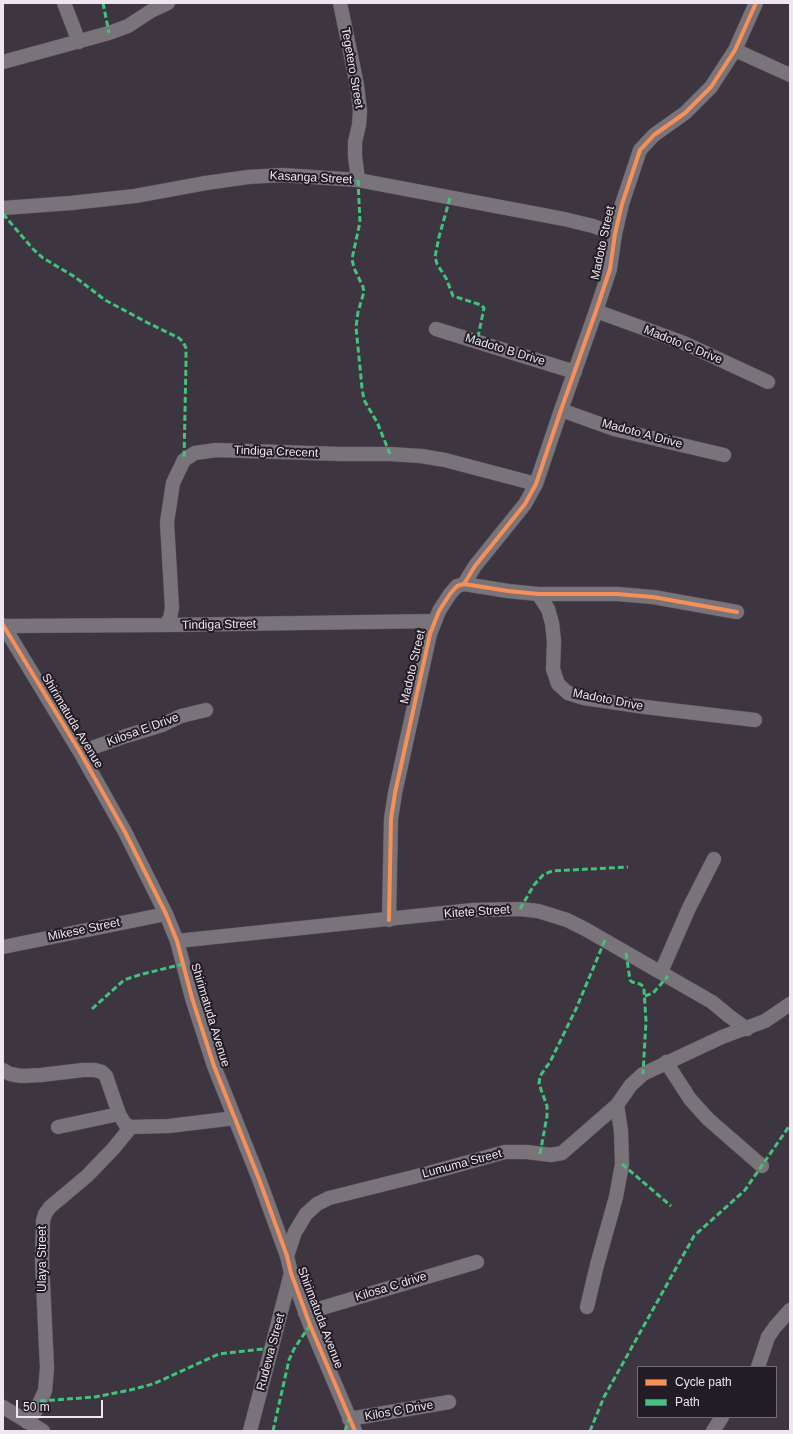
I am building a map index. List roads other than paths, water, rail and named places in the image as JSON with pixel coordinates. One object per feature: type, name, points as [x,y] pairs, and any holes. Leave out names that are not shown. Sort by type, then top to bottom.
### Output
[{"type":"street","points":[[64,3],[79,42]]},
{"type":"street","points":[[3,62],[79,42],[128,26],[150,11],[168,3]]},
{"type":"street","name":"Tegetero Street","points":[[340,3],[357,85],[360,111],[359,125],[355,142],[358,180]]},
{"type":"street","name":"Madoto Street","points":[[389,920],[391,819],[420,676],[430,634],[435,620],[450,594],[457,586],[464,584],[475,566],[525,504],[536,484],[610,269],[615,234],[622,204],[640,150],[654,135],[685,113],[712,87],[735,50],[756,3]]},
{"type":"street","points":[[735,50],[790,75]]},
{"type":"street","name":"Kasanga Street","points":[[3,208],[135,196],[206,183],[248,177],[282,175],[358,180],[564,219],[593,226],[615,234]]},
{"type":"street","name":"Madoto C Drive","points":[[596,311],[684,343],[768,382]]},
{"type":"street","name":"Madoto B Drive","points":[[436,329],[575,372]]},
{"type":"street","name":"Madoto A Drive","points":[[561,410],[614,429],[724,455]]},
{"type":"street","name":"Tindiga Crecent","points":[[166,625],[170,618],[172,608],[167,522],[173,483],[184,460],[195,453],[216,450],[422,456],[458,463],[536,484]]},
{"type":"street","points":[[464,584],[538,594],[617,594],[653,597],[737,612]]},
{"type":"street","name":"Madoto Drive","points":[[538,594],[548,609],[552,623],[554,641],[553,669],[558,684],[568,693],[584,698],[645,707],[755,720]]},
{"type":"street","name":"Tindiga Street","points":[[3,625],[166,625],[435,620]]},
{"type":"street","name":"Shirimatuda Avenue","points":[[3,625],[80,752],[125,832],[166,914],[177,941],[192,998],[214,1066],[287,1256],[291,1273],[306,1313],[352,1425]]},
{"type":"street","name":"Kilosa E Drive","points":[[80,752],[162,725],[181,716],[206,710]]},
{"type":"street","points":[[661,972],[689,908],[714,859]]},
{"type":"street","name":"Kitete Street","points":[[177,941],[473,910],[520,909],[538,911],[567,920],[585,929],[712,1002],[747,1029]]},
{"type":"street","name":"Mikese Street","points":[[3,947],[166,914]]},
{"type":"street","name":"Lumuma Street","points":[[287,1256],[295,1232],[306,1214],[317,1204],[329,1198],[505,1152],[527,1152],[551,1155],[562,1153],[617,1105],[631,1086],[643,1074],[666,1062],[765,1021],[790,1004]]},
{"type":"street","points":[[666,1062],[690,1099],[708,1119],[762,1166]]},
{"type":"street","points":[[3,1070],[10,1074],[21,1076],[83,1070],[95,1070],[102,1072],[106,1076],[119,1114],[125,1124],[131,1127],[169,1126],[235,1118]]},
{"type":"street","points":[[587,1307],[616,1197],[622,1164],[621,1131],[617,1105]]},
{"type":"street","points":[[58,1127],[119,1114]]},
{"type":"street","name":"Ulaya Street","points":[[34,1427],[35,1412],[45,1391],[47,1368],[42,1261],[43,1221],[45,1214],[50,1207],[87,1176],[113,1149],[131,1127]]},
{"type":"street","name":"Kilosa C drive","points":[[306,1313],[477,1262]]},
{"type":"street","name":"Rudewa Street","points":[[250,1431],[291,1273]]},
{"type":"street","points":[[758,1366],[768,1337],[790,1310]]},
{"type":"street","name":"Kilos C Drive","points":[[352,1425],[449,1402]]},
{"type":"street","points":[[3,1407],[34,1427]]},
{"type":"street","points":[[713,1431],[721,1418]]}]
